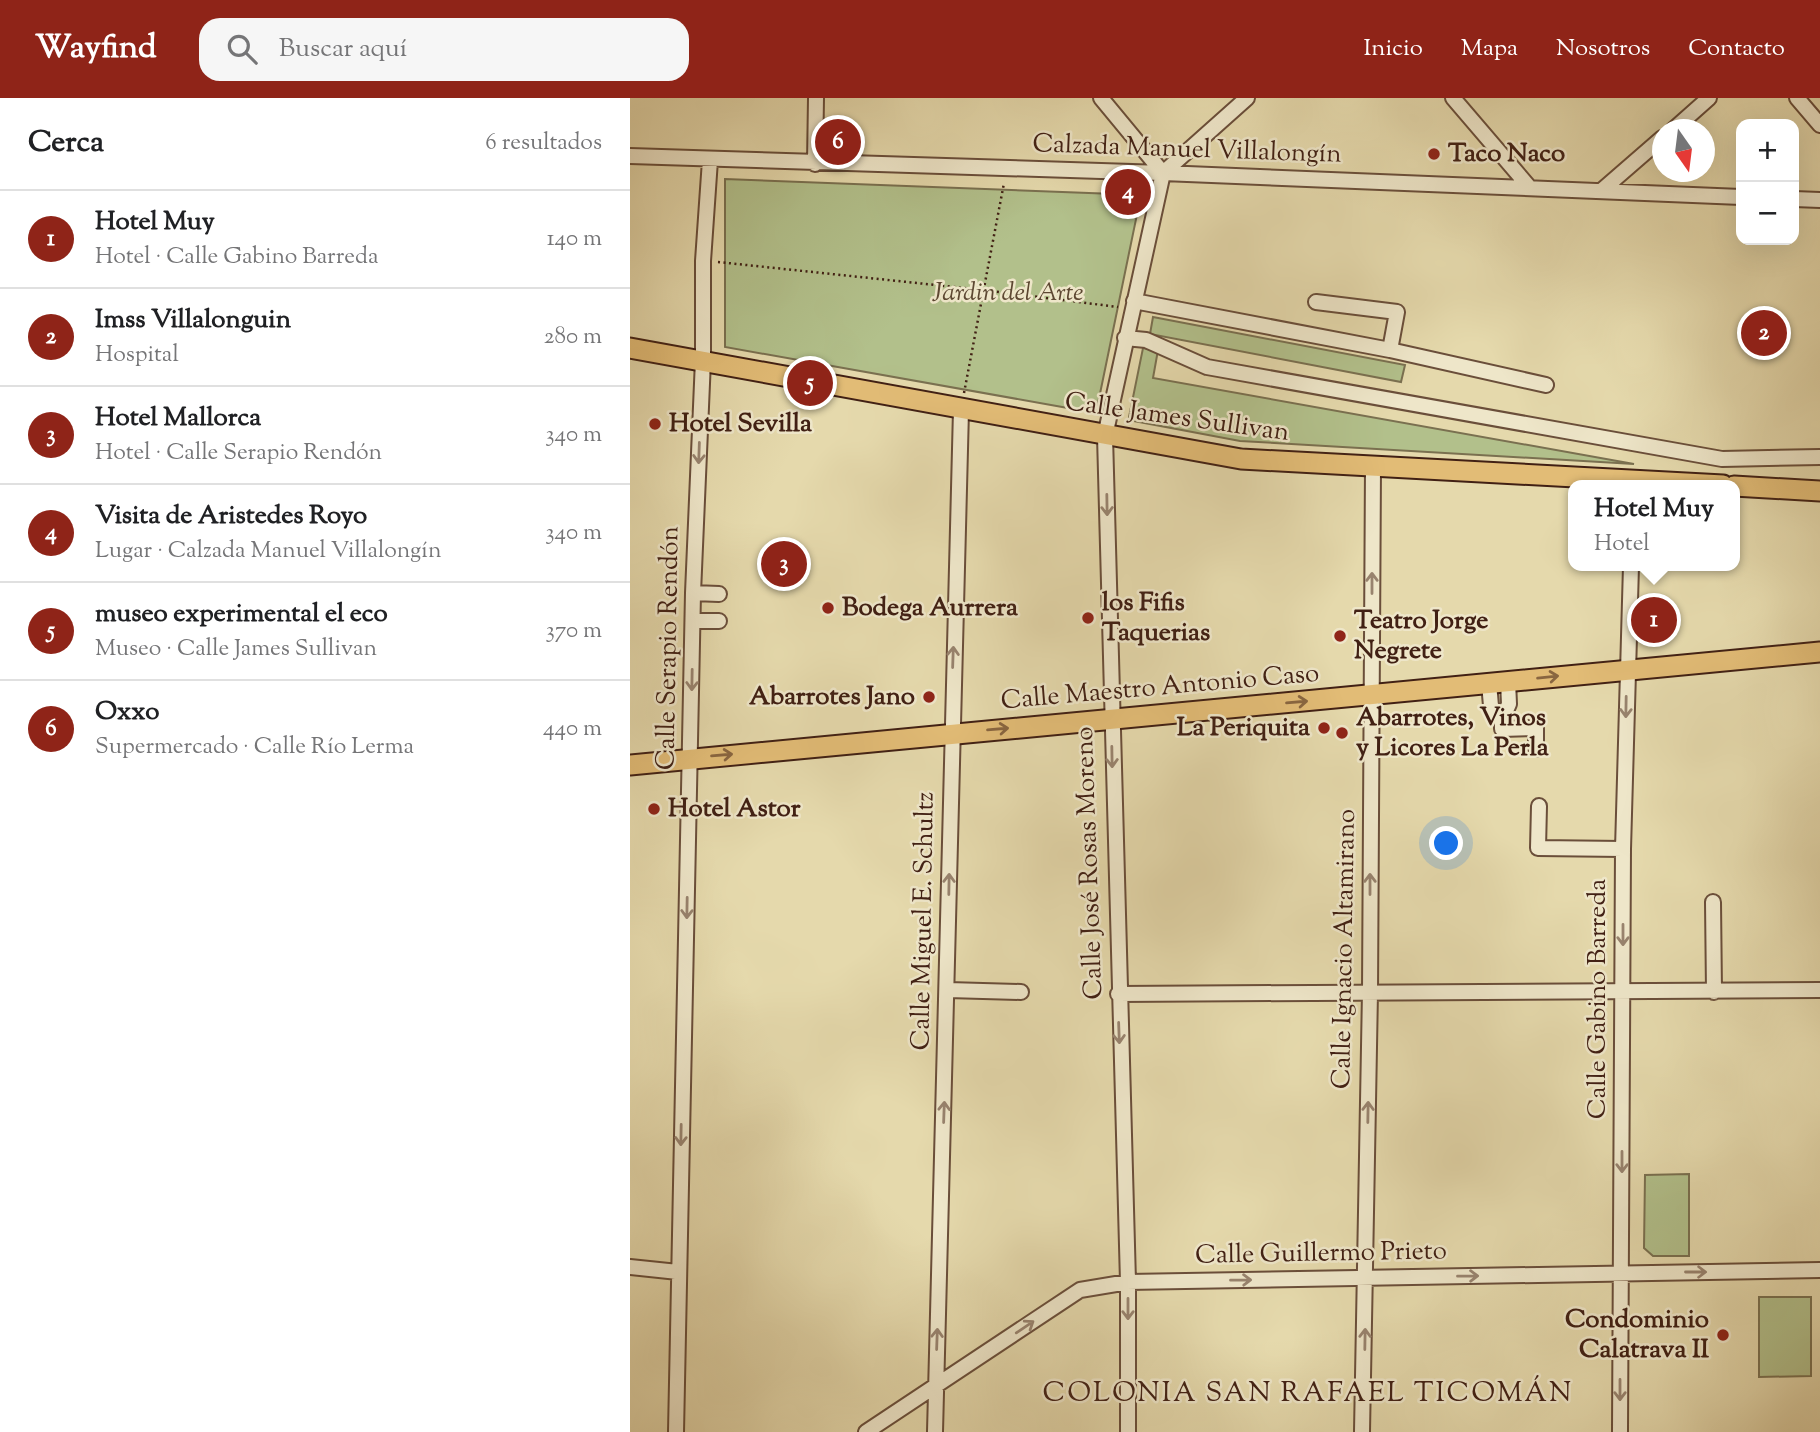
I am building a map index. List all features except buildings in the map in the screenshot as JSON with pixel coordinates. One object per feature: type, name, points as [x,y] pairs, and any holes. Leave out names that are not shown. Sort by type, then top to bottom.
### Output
[{"type":"main road","name":"Calle James Sullivan","points":[[630,348],[1241,459],[1589,480]]},
{"type":"main road","points":[[1740,486],[1820,491]]},
{"type":"main road","name":"Calle Maestro Antonio Caso","points":[[630,765],[1820,652]]},
{"type":"street","points":[[815,164],[816,98]]},
{"type":"street","points":[[1101,98],[1163,173],[1247,98]]},
{"type":"street","points":[[1453,98],[1530,188]]},
{"type":"street","points":[[1685,119],[1709,98]]},
{"type":"street","points":[[1797,98],[1820,125]]},
{"type":"street","points":[[1601,191],[1652,147]]},
{"type":"street","name":"Calzada Manuel Villalongín","points":[[630,156],[1163,173],[1736,197]]},
{"type":"street","name":"Calle Serapio Rendón","points":[[676,1432],[693,593],[710,160]]},
{"type":"street","name":"Calle José Rosas Moreno","points":[[1128,1432],[1128,1282],[1118,994],[1105,436],[1163,173]]},
{"type":"street","points":[[1799,199],[1820,200]]},
{"type":"street","points":[[1316,302],[1397,312],[1390,350]]},
{"type":"street","points":[[1133,305],[1390,350],[1546,385]]},
{"type":"street","name":"Calle James Sullivan","points":[[1125,338],[1146,340],[1207,367],[1722,459],[1820,457]]},
{"type":"street","name":"Calle Miguel E. Schultz","points":[[935,1432],[961,410]]},
{"type":"street","name":"Calle Ignacio Altamirano","points":[[1362,1432],[1370,992],[1373,466]]},
{"type":"street","name":"Calle Gabino Barreda","points":[[1620,1432],[1623,849],[1631,571]]},
{"type":"street","points":[[693,593],[719,594]]},
{"type":"street","points":[[693,621],[719,621]]},
{"type":"street","points":[[1499,682],[1491,706],[1502,720],[1502,729],[1535,728],[1536,749]]},
{"type":"street","points":[[1539,806],[1538,848],[1623,849]]},
{"type":"street","points":[[1713,902],[1714,992]]},
{"type":"street","points":[[948,990],[1021,992]]},
{"type":"street","points":[[1118,994],[1820,990]]},
{"type":"street","points":[[630,1267],[678,1272]]},
{"type":"street","name":"Calle Guillermo Prieto","points":[[866,1432],[1080,1290],[1128,1282],[1820,1270]]},
{"type":"path","points":[[961,410],[1007,169]]},
{"type":"path","points":[[704,261],[1133,305]]},
{"type":"green space","name":"Jardin del Arte","points":[[725,179],[1141,195],[1096,413],[725,347]]},
{"type":"green space","points":[[1153,317],[1405,365],[1401,382],[1150,334]]},
{"type":"green space","points":[[1143,348],[1158,350],[1153,378],[1634,464],[1240,441],[1134,421],[1129,417]]},
{"type":"green space","points":[[1689,1174],[1689,1256],[1653,1256],[1644,1248],[1645,1175]]},
{"type":"green space","points":[[1759,1297],[1811,1297],[1811,1376],[1759,1377]]},
{"type":"place","name":"Oxxo","points":[[838,142]]},
{"type":"place","name":"Taco Naco","points":[[1434,154]]},
{"type":"place","name":"Visita de Aristedes Royo","points":[[1128,192]]},
{"type":"place","name":"Imss Villalonguin","points":[[1764,333]]},
{"type":"place","name":"museo experimental el eco","points":[[810,383]]},
{"type":"place","name":"Hotel Sevilla","points":[[655,424]]},
{"type":"place","name":"Hotel Mallorca","points":[[784,564]]},
{"type":"place","name":"Bodega Aurrera","points":[[828,608]]},
{"type":"place","name":"los Fifis Taquerias","points":[[1088,618]]},
{"type":"place","name":"Hotel Muy","points":[[1654,620]]},
{"type":"place","name":"Teatro Jorge Negrete","points":[[1340,636]]},
{"type":"place","name":"Abarrotes Jano","points":[[929,697]]},
{"type":"place","name":"La Periquita","points":[[1324,728]]},
{"type":"place","name":"Abarrotes, Vinos y Licores La Perla","points":[[1342,733]]},
{"type":"place","name":"Hotel Astor","points":[[654,809]]},
{"type":"place","name":"Condominio Calatrava II","points":[[1723,1335]]},
{"type":"district","name":"COLONIA SAN RAFAEL TICOMÁN","points":[[1308,1394]]}]
